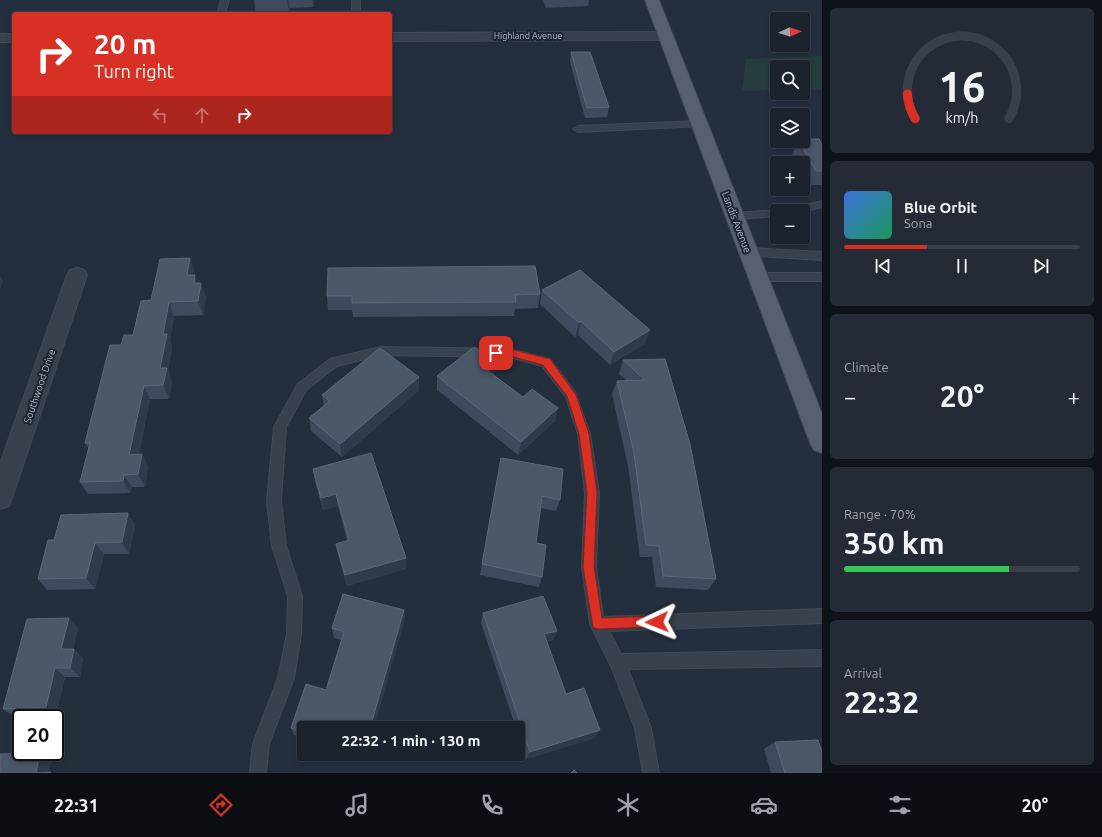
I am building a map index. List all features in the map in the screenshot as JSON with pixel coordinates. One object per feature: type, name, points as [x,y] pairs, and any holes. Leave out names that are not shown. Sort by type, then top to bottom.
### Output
[{"type":"main road","name":"Landis Avenue","points":[[652,0],[734,216],[820,432]]},
{"type":"street","name":"Highland Avenue","points":[[392,37],[665,36]]},
{"type":"street","points":[[0,38],[12,38]]},
{"type":"street","name":"Southwood Drive","points":[[0,498],[77,275]]},
{"type":"lane","points":[[222,12],[225,0]]},
{"type":"lane","points":[[356,0],[356,12]]},
{"type":"lane","points":[[578,129],[699,124]]},
{"type":"lane","points":[[810,207],[822,204]]},
{"type":"lane","points":[[734,216],[770,213]]},
{"type":"lane","points":[[748,252],[822,256]]},
{"type":"lane","points":[[758,277],[822,277]]},
{"type":"lane","points":[[258,773],[261,744],[286,678],[294,634],[295,596],[279,546],[274,502],[280,426],[302,387],[334,362],[381,351],[510,353],[546,362],[571,395],[584,434],[592,493],[589,567],[597,624],[617,662],[643,728],[651,773]]},
{"type":"lane","points":[[597,624],[822,616]]},
{"type":"lane","points":[[617,662],[822,658]]},
{"type":"green space","points":[[822,56],[822,90],[810,90],[810,60],[770,60],[770,90],[742,91],[746,59]]},
{"type":"building","points":[[571,52],[590,52],[609,107],[587,108]]},
{"type":"building","points":[[810,139],[819,139],[822,145],[822,171],[816,171],[810,160],[810,156],[808,156],[803,148],[810,148]]},
{"type":"building","points":[[190,258],[187,275],[195,275],[194,283],[201,283],[198,301],[169,302],[163,334],[167,334],[160,368],[167,368],[163,385],[144,386],[129,455],[142,454],[138,474],[124,475],[123,481],[80,482],[90,443],[85,443],[110,345],[121,345],[124,335],[133,335],[141,301],[151,300],[160,259]]},
{"type":"building","points":[[535,266],[540,294],[515,295],[516,302],[352,303],[352,296],[327,296],[328,268]]},
{"type":"building","points":[[580,270],[650,330],[614,352],[581,321],[579,323],[542,290]]},
{"type":"building","points":[[474,347],[496,364],[488,371],[523,397],[532,389],[558,408],[521,442],[437,376]]},
{"type":"building","points":[[380,348],[419,377],[340,444],[309,418],[330,401],[322,395]]},
{"type":"building","points":[[665,359],[690,444],[716,579],[663,576],[659,546],[646,545],[634,453],[617,381],[645,380],[623,360]]},
{"type":"building","points":[[371,453],[406,558],[345,575],[336,544],[349,540],[336,494],[321,498],[313,469]]},
{"type":"building","points":[[501,458],[563,469],[560,500],[542,496],[536,543],[546,545],[542,577],[482,564]]},
{"type":"building","points":[[128,513],[122,542],[95,543],[86,578],[38,579],[48,540],[54,540],[61,515]]},
{"type":"building","points":[[343,594],[404,610],[372,721],[297,721],[297,730],[291,728],[306,684],[326,690],[344,632],[332,628]]},
{"type":"building","points":[[543,596],[557,631],[544,634],[566,694],[584,688],[600,730],[530,752],[525,737],[525,721],[520,721],[483,613]]},
{"type":"building","points":[[69,618],[61,649],[74,649],[70,668],[55,668],[46,707],[3,709],[27,619]]},
{"type":"building","points":[[818,740],[822,752],[822,773],[785,773],[775,742]]},
{"type":"building","points":[[0,754],[12,754],[12,761],[38,761],[36,773],[0,773]]},
{"type":"route","points":[[496,353],[510,353],[546,362],[571,395],[584,434],[592,493],[589,567],[597,624],[657,622]]}]
